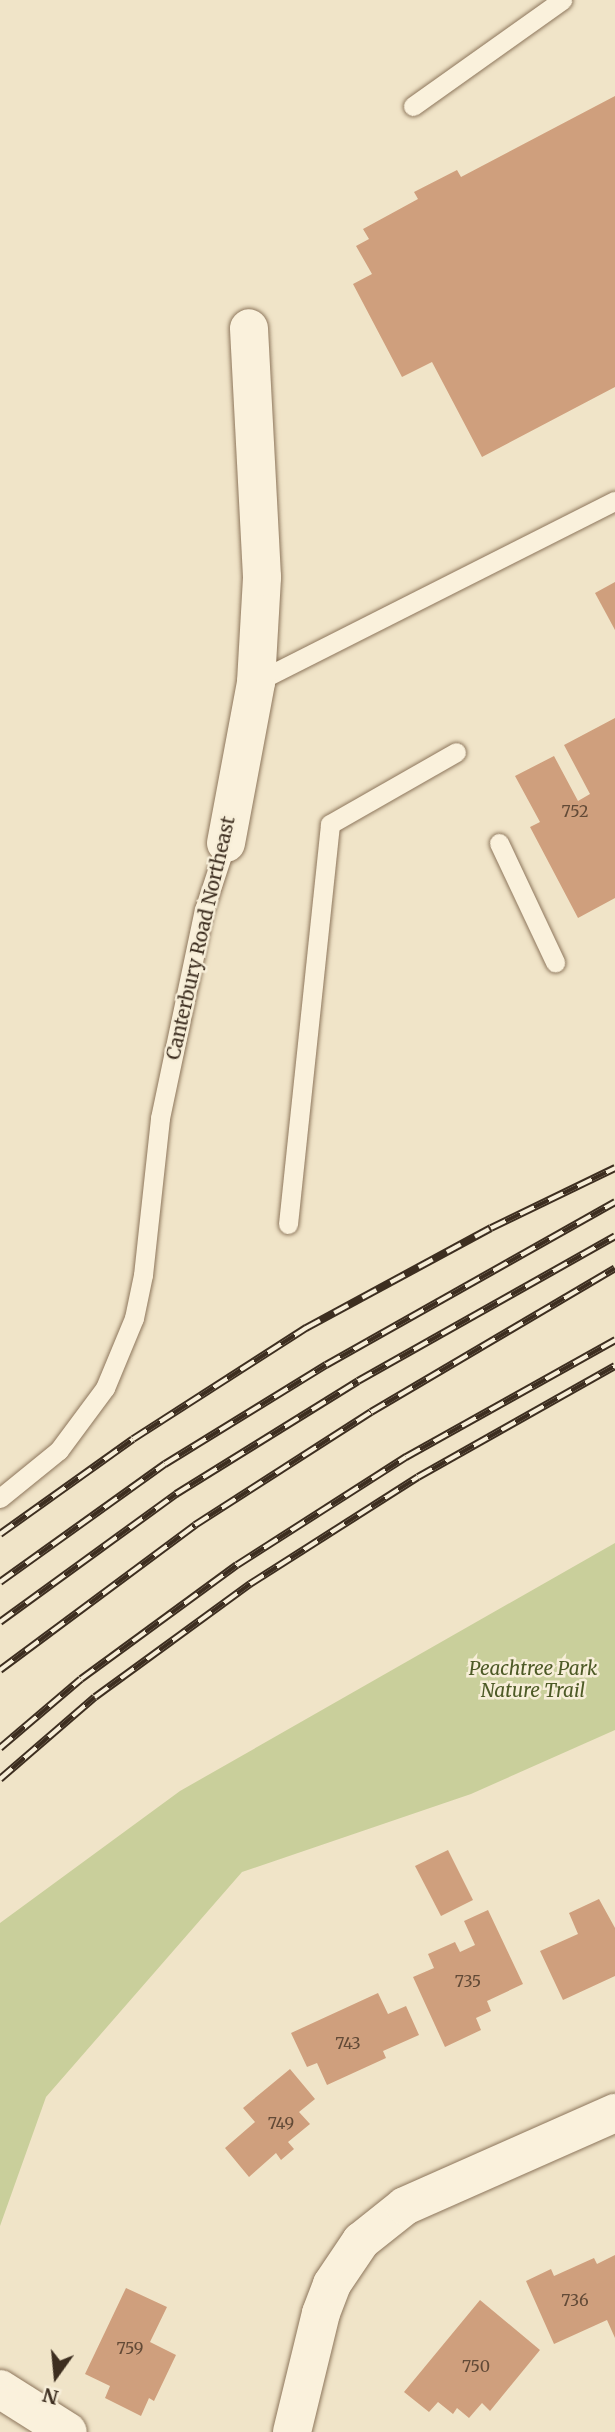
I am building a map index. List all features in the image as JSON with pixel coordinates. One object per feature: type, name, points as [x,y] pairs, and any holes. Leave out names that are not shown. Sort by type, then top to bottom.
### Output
[{"type":"street","name":"Canterbury Road Northeast","points":[[226,842],[256,682],[262,577],[249,328]]},
{"type":"street","points":[[292,2432],[321,2313],[332,2284],[361,2241],[405,2206],[615,2113]]},
{"type":"street","points":[[0,2389],[68,2432]]},
{"type":"lane","points":[[413,106],[562,0]]},
{"type":"lane","points":[[256,682],[615,501]]},
{"type":"lane","points":[[288,1224],[330,824],[456,751]]},
{"type":"lane","name":"Canterbury Road Northeast","points":[[0,1498],[67,1440],[105,1388],[134,1318],[143,1275],[160,1118],[204,910],[226,842]]},
{"type":"lane","points":[[499,843],[555,962]]},
{"type":"green space","name":"Peachtree Park Nature Trail","points":[[615,1543],[615,1730],[471,1794],[242,1872],[46,2097],[0,2226],[0,1923],[180,1791]]},
{"type":"building","points":[[615,96],[615,387],[482,457],[432,362],[402,377],[353,284],[372,274],[356,246],[369,239],[363,229],[418,199],[414,192],[457,170],[461,177]]},
{"type":"building","points":[[615,582],[615,630],[595,593]]},
{"type":"building","points":[[615,718],[615,898],[578,918],[530,827],[540,822],[515,776],[554,756],[578,801],[590,794],[564,745]]},
{"type":"building","points":[[448,1850],[473,1900],[441,1916],[415,1866]]},
{"type":"building","points":[[599,1899],[615,1928],[615,1976],[563,2000],[540,1951],[578,1934],[569,1913]]},
{"type":"building","points":[[488,1910],[523,1984],[487,2001],[491,2011],[476,2018],[481,2030],[445,2047],[413,1977],[434,1968],[428,1954],[455,1942],[460,1952],[475,1945],[464,1921]]},
{"type":"building","points":[[378,1993],[388,2014],[406,2006],[419,2035],[383,2051],[386,2058],[327,2085],[317,2063],[307,2067],[291,2033]]},
{"type":"building","points":[[290,2069],[315,2099],[299,2112],[310,2124],[288,2142],[294,2149],[281,2160],[276,2153],[249,2177],[225,2148],[255,2122],[243,2108]]},
{"type":"building","points":[[615,2255],[615,2338],[607,2320],[554,2344],[526,2281],[551,2269],[554,2276],[594,2258],[597,2264]]},
{"type":"building","points":[[126,2288],[167,2307],[150,2342],[176,2355],[154,2401],[149,2398],[141,2416],[105,2398],[110,2386],[85,2374]]},
{"type":"building","points":[[480,2300],[540,2350],[490,2411],[482,2403],[469,2418],[457,2408],[453,2414],[438,2402],[429,2412],[404,2392]]},
{"type":"railway","points":[[0,1534],[133,1439],[306,1328],[491,1228],[615,1168]]},
{"type":"railway","points":[[0,1582],[165,1464],[326,1365],[615,1202]]},
{"type":"railway","points":[[0,1622],[176,1494],[358,1381],[615,1236]]},
{"type":"railway","points":[[0,1670],[195,1525],[371,1412],[615,1268]]},
{"type":"railway","points":[[0,1748],[81,1679],[237,1565],[406,1457],[615,1340]]},
{"type":"railway","points":[[0,1779],[95,1697],[250,1584],[418,1477],[615,1366]]}]
